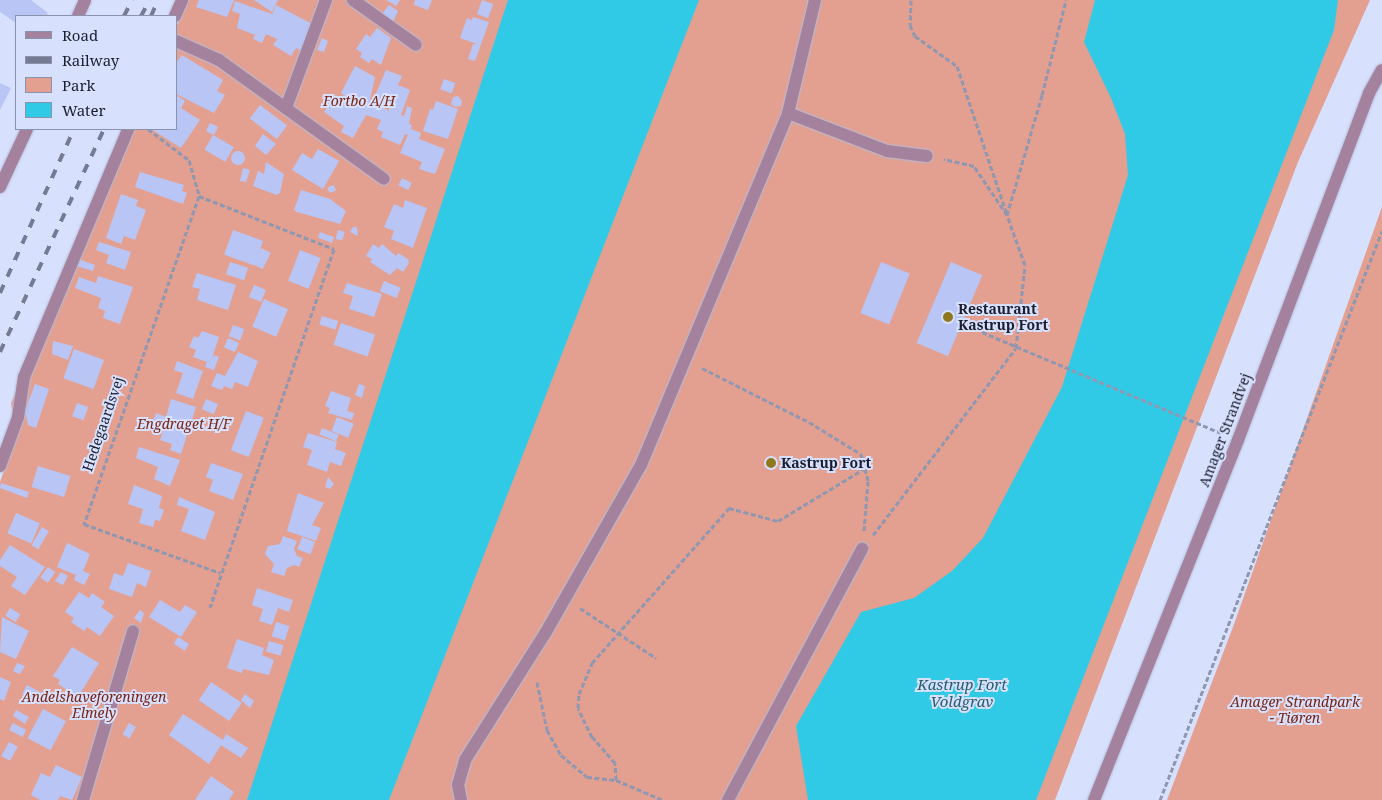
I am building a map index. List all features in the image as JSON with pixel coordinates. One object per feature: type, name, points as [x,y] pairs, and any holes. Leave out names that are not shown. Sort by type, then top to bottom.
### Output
[{"type":"street","points":[[78,15],[85,0]]},
{"type":"street","points":[[175,15],[182,0]]},
{"type":"street","points":[[286,108],[326,0]]},
{"type":"street","points":[[353,0],[416,45]]},
{"type":"street","points":[[461,800],[458,785],[464,760],[537,646],[641,465],[788,113],[816,0]]},
{"type":"street","points":[[178,42],[219,60],[384,179]]},
{"type":"street","name":"Amager Strandvej","points":[[1094,800],[1238,440],[1369,93],[1382,70]]},
{"type":"street","points":[[788,113],[887,151],[927,156]]},
{"type":"street","points":[[0,187],[26,130]]},
{"type":"street","points":[[0,466],[18,417],[24,377],[128,130]]},
{"type":"street","points":[[728,800],[862,549]]},
{"type":"street","points":[[83,800],[133,631]]},
{"type":"path","points":[[862,549],[1016,348],[1025,265],[957,66],[915,36],[910,25],[911,0]]},
{"type":"path","points":[[1007,216],[1042,95],[1066,0]]},
{"type":"path","points":[[149,130],[190,160],[199,196],[334,249],[210,607]]},
{"type":"path","points":[[927,156],[974,166],[1007,216]]},
{"type":"path","name":"Hedegaardsvej","points":[[199,196],[84,524],[221,573]]},
{"type":"path","points":[[1160,800],[1382,230]]},
{"type":"path","points":[[982,332],[1016,348],[1200,423]]},
{"type":"path","points":[[685,359],[809,422],[861,454],[868,482],[862,549]]},
{"type":"path","points":[[616,780],[615,763],[592,737],[578,708],[579,694],[592,663],[729,508],[778,521],[864,468]]},
{"type":"path","points":[[580,608],[620,632],[656,658]]},
{"type":"path","points":[[537,646],[537,692],[547,730],[561,755],[587,777],[616,780],[663,800]]},
{"type":"green space","points":[[188,0],[1370,0],[1298,162],[1055,800],[0,800],[0,482],[17,435],[11,403],[132,130],[178,130],[178,22]]},
{"type":"green space","name":"Amager Strandpark - Tiøren","points":[[1382,207],[1382,800],[1167,800],[1233,627]]},
{"type":"water","points":[[508,0],[699,0],[389,800],[247,800]]},
{"type":"water","name":"Kastrup Fort Voldgrav","points":[[1095,0],[1338,0],[1334,30],[1036,800],[808,800],[796,726],[861,612],[914,598],[952,571],[983,538],[1062,387],[1128,175],[1125,134],[1111,98],[1084,42]]},
{"type":"building","points":[[0,0],[31,0],[48,13],[47,15],[15,15],[15,22],[0,12]]},
{"type":"building","points":[[199,0],[234,0],[227,17],[196,7]]},
{"type":"building","points":[[254,0],[278,0],[272,12]]},
{"type":"building","points":[[386,0],[400,0],[396,6]]},
{"type":"building","points":[[415,0],[432,0],[428,10],[414,5]]},
{"type":"building","points":[[482,0],[493,4],[488,18],[477,14]]},
{"type":"building","points":[[235,1],[272,14],[266,28],[276,5],[314,25],[302,51],[296,48],[291,56],[273,45],[277,39],[266,34],[262,43],[253,39],[255,35],[237,28],[240,14],[232,11]]},
{"type":"building","points":[[389,5],[398,11],[393,22],[382,14]]},
{"type":"building","points":[[473,17],[489,22],[475,61],[468,59],[473,44],[477,44],[460,38],[467,18],[472,20]]},
{"type":"building","points":[[377,28],[391,38],[381,65],[372,59],[369,63],[360,57],[362,53],[356,49],[366,34],[370,37]]},
{"type":"building","points":[[322,38],[328,41],[324,52],[317,50]]},
{"type":"building","points":[[182,55],[223,80],[217,91],[225,95],[214,113],[178,95],[178,60]]},
{"type":"building","points":[[355,66],[375,77],[370,100],[389,111],[388,103],[374,98],[386,70],[402,76],[398,85],[410,90],[401,115],[404,116],[407,106],[412,108],[409,124],[412,125],[411,129],[421,133],[419,139],[445,149],[435,174],[419,169],[422,162],[400,153],[408,135],[405,134],[400,145],[381,137],[383,132],[377,129],[381,120],[366,115],[353,138],[341,132],[344,126],[324,112],[335,95],[357,106],[360,99],[353,96],[349,100],[341,93]]},
{"type":"building","points":[[444,79],[455,83],[452,93],[440,89]]},
{"type":"building","points":[[0,83],[11,88],[0,110]]},
{"type":"building","points":[[178,96],[185,101],[181,108],[200,120],[181,148],[153,130],[178,130]]},
{"type":"building","points":[[458,96],[462,101],[461,106],[455,107],[451,104],[453,97]]},
{"type":"building","points":[[436,101],[458,109],[448,139],[423,131],[430,109],[433,110]]},
{"type":"building","points":[[260,105],[287,125],[277,139],[250,119]]},
{"type":"building","points":[[210,123],[218,127],[214,135],[206,131]]},
{"type":"building","points":[[263,134],[276,144],[266,155],[255,146]]},
{"type":"building","points":[[213,135],[234,147],[225,162],[204,150]]},
{"type":"building","points":[[318,149],[339,161],[323,189],[292,170],[302,153],[312,159]]},
{"type":"building","points":[[238,151],[243,153],[245,158],[243,163],[238,165],[233,163],[231,158],[233,153]]},
{"type":"building","points":[[266,162],[284,174],[280,193],[277,195],[253,186],[258,171],[264,174]]},
{"type":"building","points":[[243,168],[250,170],[246,182],[240,181]]},
{"type":"building","points":[[140,172],[184,185],[182,191],[187,193],[183,204],[135,187]]},
{"type":"building","points":[[402,178],[412,183],[408,190],[398,185]]},
{"type":"building","points":[[334,185],[336,191],[329,193],[327,187]]},
{"type":"building","points":[[301,190],[330,199],[346,211],[340,224],[294,210]]},
{"type":"building","points":[[121,194],[138,200],[136,206],[146,210],[135,240],[124,236],[121,244],[106,238]]},
{"type":"building","points":[[405,200],[427,208],[413,248],[391,239],[394,231],[384,227],[394,204],[403,208]]},
{"type":"building","points":[[353,227],[357,227],[358,236],[350,232]]},
{"type":"building","points":[[233,230],[263,241],[254,265],[224,254]]},
{"type":"building","points":[[338,230],[345,232],[342,241],[336,239]]},
{"type":"building","points":[[320,232],[334,237],[332,243],[318,238]]},
{"type":"building","points":[[99,242],[131,252],[125,270],[106,263],[109,255],[96,250]]},
{"type":"building","points":[[373,244],[379,248],[382,244],[396,256],[398,253],[408,259],[409,263],[403,272],[397,268],[390,275],[370,262],[372,259],[366,256]]},
{"type":"building","points":[[261,248],[271,253],[263,269],[253,264]]},
{"type":"building","points":[[300,250],[321,258],[309,289],[288,281]]},
{"type":"building","points":[[78,259],[95,265],[93,271],[76,266]]},
{"type":"building","points":[[230,262],[248,268],[244,280],[226,274]]},
{"type":"building","points":[[881,262],[910,274],[889,325],[860,313]]},
{"type":"building","points":[[951,262],[982,275],[948,356],[917,343]]},
{"type":"building","points":[[197,273],[236,285],[228,310],[197,300],[200,289],[192,287]]},
{"type":"building","points":[[98,276],[133,287],[120,324],[103,318],[105,311],[98,308],[101,298],[75,288],[79,277],[96,283]]},
{"type":"building","points":[[384,281],[401,288],[397,298],[380,291]]},
{"type":"building","points":[[347,283],[382,294],[374,317],[349,309],[353,296],[343,293]]},
{"type":"building","points":[[254,285],[266,290],[261,302],[249,297]]},
{"type":"building","points":[[264,299],[288,309],[276,337],[252,327]]},
{"type":"building","points":[[322,316],[338,321],[336,330],[319,325]]},
{"type":"building","points":[[341,323],[375,335],[368,356],[334,345]]},
{"type":"building","points":[[233,325],[244,329],[240,340],[229,336]]},
{"type":"building","points":[[202,331],[219,337],[212,358],[214,355],[219,357],[214,370],[205,367],[207,362],[193,357],[196,350],[189,347],[194,336],[198,338]]},
{"type":"building","points":[[228,338],[239,343],[235,352],[224,347]]},
{"type":"building","points":[[53,341],[73,346],[68,360],[52,354]]},
{"type":"building","points":[[74,349],[104,360],[93,389],[63,378]]},
{"type":"building","points":[[238,352],[258,361],[248,387],[235,382],[232,389],[224,386],[222,390],[211,386],[217,373],[225,376]]},
{"type":"building","points":[[177,361],[203,371],[193,399],[176,393],[183,373],[174,370]]},
{"type":"building","points":[[35,384],[49,389],[36,428],[28,425],[25,411]]},
{"type":"building","points":[[359,384],[365,386],[362,398],[355,395]]},
{"type":"building","points":[[331,391],[351,398],[347,411],[354,413],[352,420],[328,413],[330,408],[325,406]]},
{"type":"building","points":[[171,399],[196,407],[181,454],[170,450],[172,444],[160,440],[164,428],[152,424],[156,413],[166,417]]},
{"type":"building","points":[[206,399],[218,404],[214,414],[202,409]]},
{"type":"building","points":[[77,403],[88,407],[83,420],[72,416]]},
{"type":"building","points":[[246,411],[264,418],[249,457],[231,450]]},
{"type":"building","points":[[337,417],[354,424],[348,438],[331,431]]},
{"type":"building","points":[[322,428],[339,435],[336,441],[319,434]]},
{"type":"building","points":[[308,433],[337,442],[335,449],[346,453],[341,466],[330,462],[327,472],[307,465],[312,450],[303,447]]},
{"type":"building","points":[[139,447],[180,460],[170,486],[154,479],[158,467],[136,458]]},
{"type":"building","points":[[211,463],[243,474],[233,500],[209,491],[213,480],[206,477]]},
{"type":"building","points":[[38,466],[71,476],[64,497],[32,487]]},
{"type":"building","points":[[328,477],[334,484],[330,489],[325,487]]},
{"type":"building","points":[[1,483],[29,492],[27,498],[0,488]]},
{"type":"building","points":[[134,485],[162,496],[159,508],[164,510],[160,521],[155,520],[153,527],[139,523],[143,509],[128,504]]},
{"type":"building","points":[[298,493],[324,503],[312,525],[321,528],[316,541],[287,531]]},
{"type":"building","points":[[179,497],[215,512],[205,540],[181,531],[189,509],[177,505]]},
{"type":"building","points":[[16,513],[40,523],[31,543],[7,533]]},
{"type":"building","points":[[42,527],[49,531],[38,549],[32,545]]},
{"type":"building","points":[[283,536],[297,541],[294,549],[297,556],[303,558],[299,567],[294,565],[287,568],[284,576],[271,572],[274,564],[265,554],[268,546],[280,544]]},
{"type":"building","points":[[302,537],[315,542],[310,554],[297,549]]},
{"type":"building","points":[[67,543],[90,554],[83,571],[90,574],[84,585],[74,580],[76,575],[57,567]]},
{"type":"building","points":[[10,545],[45,567],[25,595],[11,586],[17,577],[0,566],[0,560]]},
{"type":"building","points":[[128,563],[151,571],[146,587],[137,583],[132,597],[109,589],[114,573],[123,576]]},
{"type":"building","points":[[48,567],[55,572],[48,583],[40,578]]},
{"type":"building","points":[[61,572],[68,576],[63,585],[55,581]]},
{"type":"building","points":[[257,588],[293,600],[289,612],[278,608],[272,625],[259,621],[263,609],[252,605]]},
{"type":"building","points":[[79,592],[89,598],[92,593],[105,602],[101,607],[114,616],[100,636],[87,627],[84,631],[71,622],[74,618],[65,612]]},
{"type":"building","points":[[160,600],[180,612],[185,605],[197,612],[181,637],[149,617]]},
{"type":"building","points":[[10,608],[20,614],[16,622],[5,616]]},
{"type":"building","points":[[140,610],[144,613],[141,623],[134,618]]},
{"type":"building","points":[[2,617],[29,631],[16,659],[0,652]]},
{"type":"building","points":[[276,622],[289,626],[285,640],[272,636]]},
{"type":"building","points":[[178,637],[189,644],[185,651],[174,644]]},
{"type":"building","points":[[237,639],[264,648],[262,655],[274,660],[269,675],[243,669],[242,673],[227,668]]},
{"type":"building","points":[[269,641],[283,645],[280,656],[266,652]]},
{"type":"building","points":[[72,647],[99,663],[78,697],[58,684],[60,680],[53,676]]},
{"type":"building","points":[[17,663],[25,666],[20,674],[13,671]]},
{"type":"building","points":[[0,677],[11,682],[4,701],[0,699]]},
{"type":"building","points":[[211,682],[242,703],[229,721],[199,700]]},
{"type":"building","points":[[27,685],[42,693],[37,702],[22,694]]},
{"type":"building","points":[[245,694],[254,701],[250,708],[241,700]]},
{"type":"building","points":[[43,709],[66,721],[50,750],[28,738]]},
{"type":"building","points":[[16,710],[29,717],[25,724],[13,716]]},
{"type":"building","points":[[183,714],[223,740],[226,734],[248,748],[241,758],[221,745],[209,764],[169,735]]},
{"type":"building","points":[[13,723],[26,730],[22,737],[9,730]]},
{"type":"building","points":[[129,723],[136,727],[129,738],[122,734]]},
{"type":"building","points":[[9,742],[18,747],[10,761],[1,756]]},
{"type":"building","points":[[56,765],[82,777],[72,800],[60,796],[58,800],[40,800],[31,795],[41,773],[50,777]]},
{"type":"building","points":[[211,776],[234,792],[229,800],[195,800]]},
{"type":"railway","points":[[124,15],[132,0]]},
{"type":"railway","points":[[142,15],[150,0]]},
{"type":"railway","points":[[151,15],[158,0]]},
{"type":"railway","points":[[0,293],[74,130]]},
{"type":"railway","points":[[0,352],[104,130]]},
{"type":"place","name":"Restaurant Kastrup Fort","points":[[948,317]]},
{"type":"place","name":"Kastrup Fort","points":[[771,463]]},
{"type":"park label","name":"Fortbo A/H","points":[[359,101]]},
{"type":"park label","name":"Engdraget H/F","points":[[184,424]]},
{"type":"park label","name":"Andelshaveforeningen Elmely","points":[[94,706]]}]
